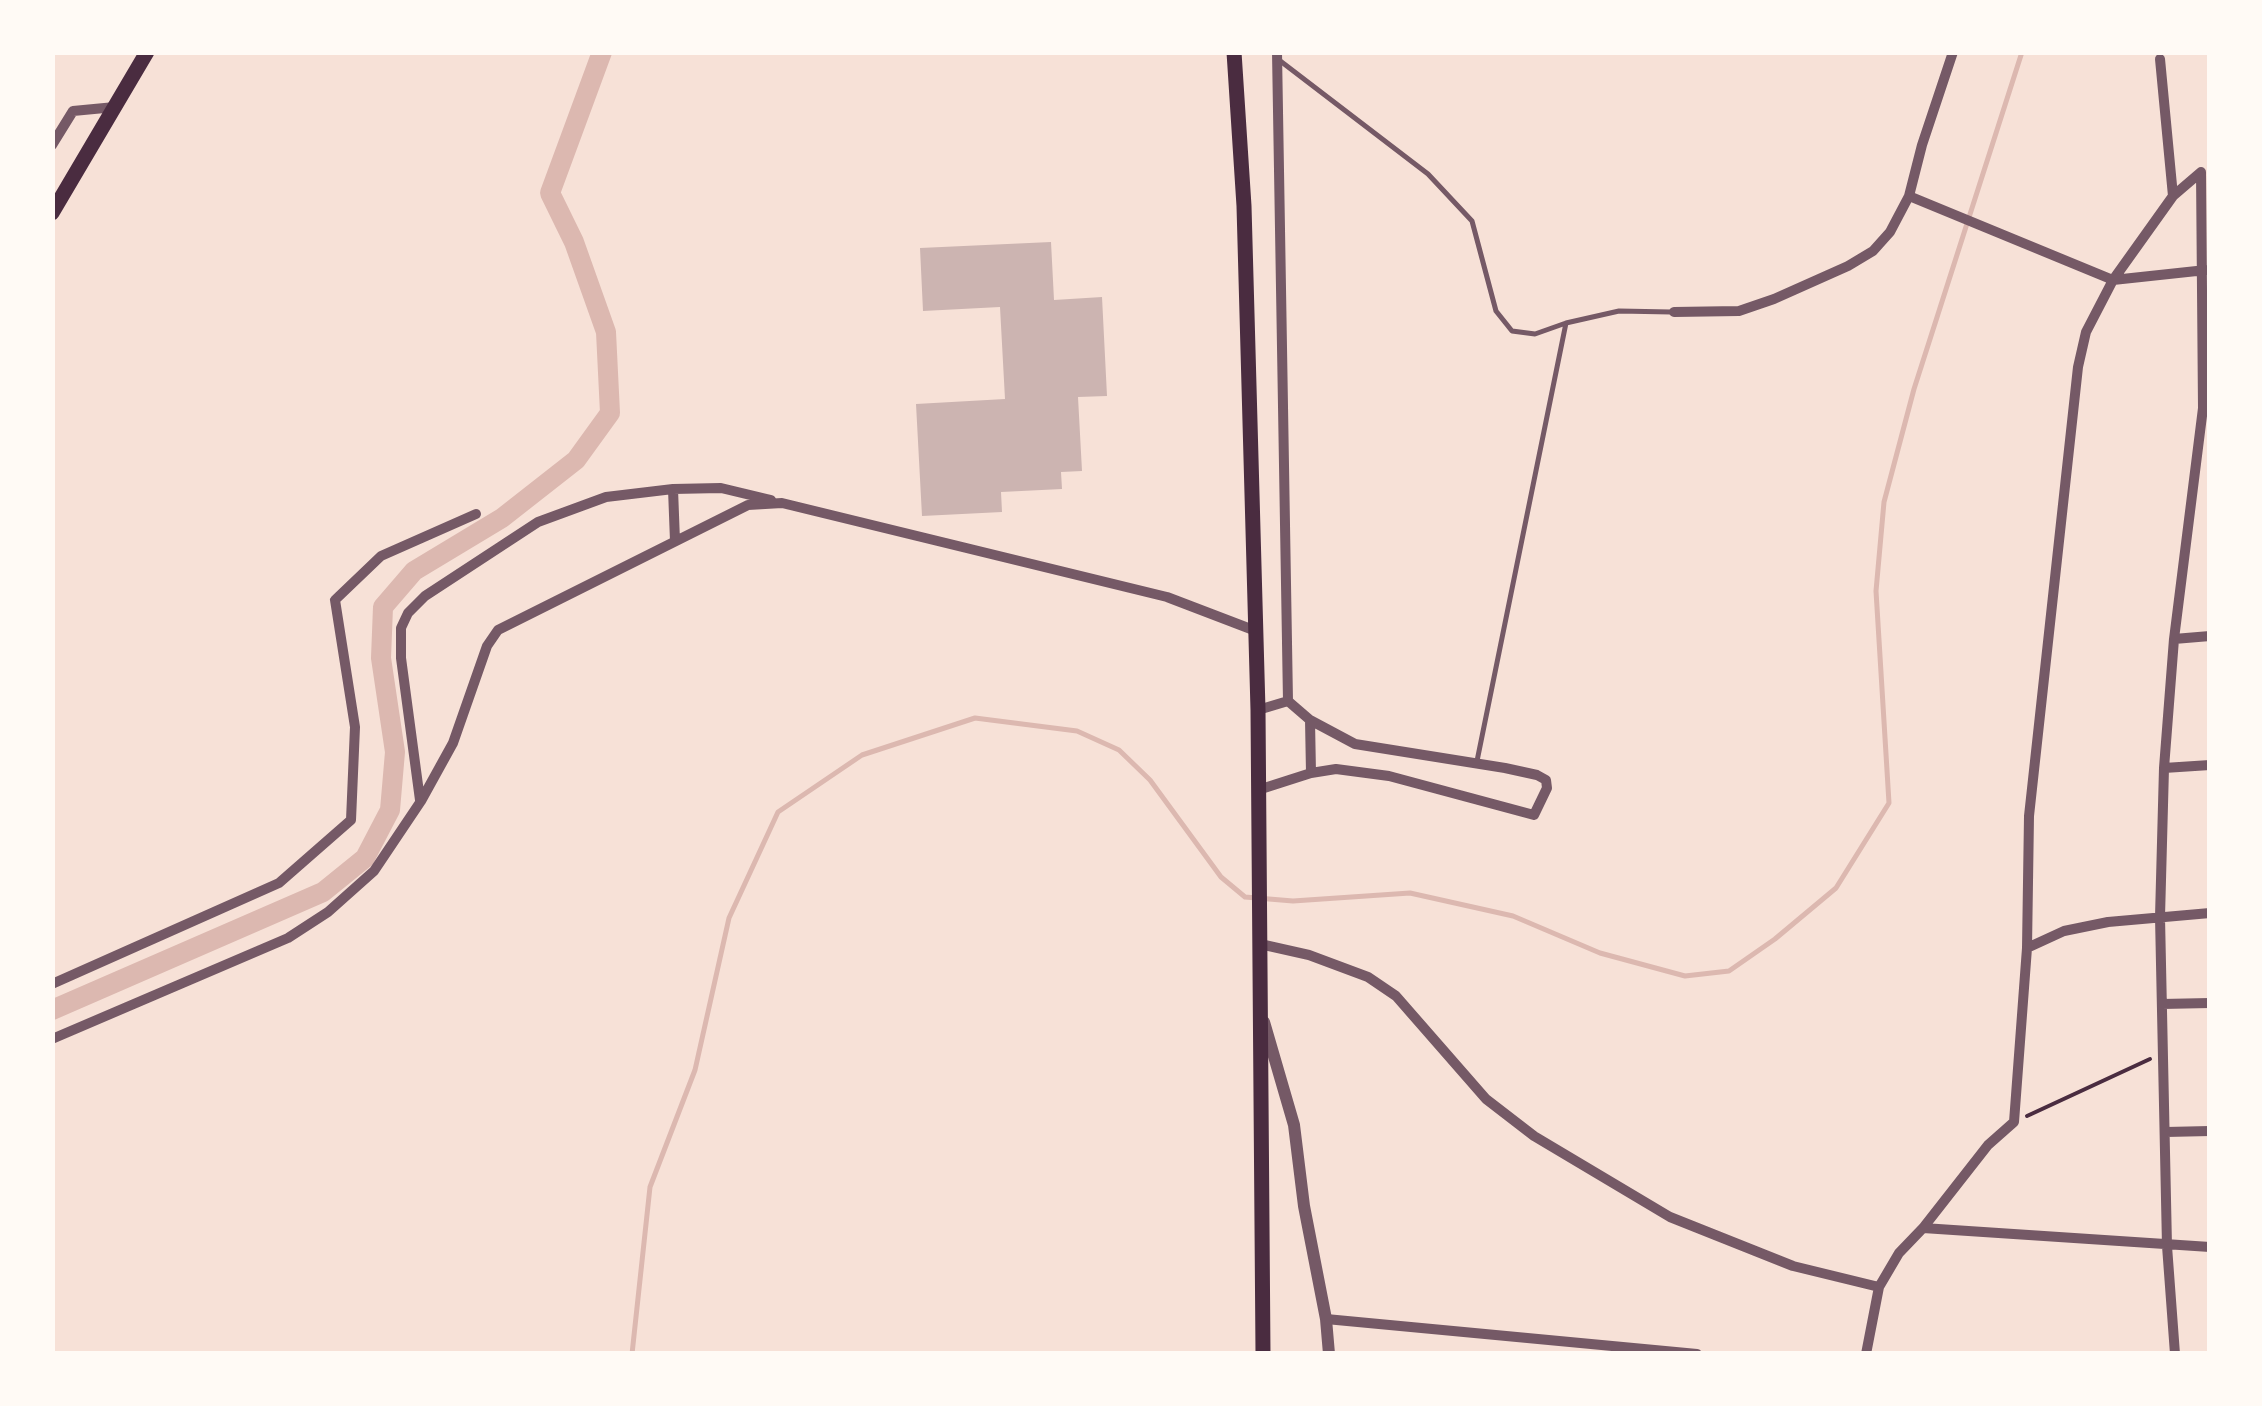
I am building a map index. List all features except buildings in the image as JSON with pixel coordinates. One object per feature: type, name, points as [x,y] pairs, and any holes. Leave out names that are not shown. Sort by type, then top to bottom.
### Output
[{"type":"main road","points":[[1237,52],[1258,710],[1262,1354]]},
{"type":"main road","points":[[52,213],[142,54]]},
{"type":"street","points":[[1674,312],[1738,310],[1774,300],[1873,251],[1890,232],[1909,196],[1952,52]]},
{"type":"street","points":[[1258,790],[1336,769],[1389,776],[1534,815],[1547,788],[1546,780],[1505,768],[1355,744],[1310,720],[1288,701],[1277,55]]},
{"type":"street","points":[[2160,59],[2173,196]]},
{"type":"street","points":[[52,145],[73,111],[115,107]]},
{"type":"street","points":[[1866,1354],[1880,1287],[1899,1253],[1988,1145],[2014,1122],[2027,948],[2030,816],[2078,368],[2086,332],[2113,280],[2173,196],[2206,171]]},
{"type":"street","points":[[2175,1354],[2167,1246],[2160,917],[2164,768],[2174,639],[2206,408],[2206,171]]},
{"type":"street","points":[[1909,196],[2113,280],[2206,270]]},
{"type":"street","points":[[420,801],[401,658],[401,628],[408,613],[426,596],[538,522],[606,497],[720,488],[1167,598],[1256,631]]},
{"type":"street","points":[[673,489],[675,540]]},
{"type":"street","points":[[52,1039],[288,938],[328,912],[374,871],[453,742],[487,646],[498,630],[748,504],[782,503]]},
{"type":"street","points":[[52,984],[279,883],[351,820],[355,726],[335,600],[381,556],[476,514]]},
{"type":"street","points":[[2174,639],[2210,636]]},
{"type":"street","points":[[1258,710],[1288,701]]},
{"type":"street","points":[[1310,720],[1311,773]]},
{"type":"street","points":[[2164,768],[2210,765]]},
{"type":"street","points":[[2027,948],[2064,931],[2108,922],[2210,912]]},
{"type":"street","points":[[1259,938],[1368,977],[1396,996],[1486,1100],[1534,1136],[1654,1209],[1793,1266],[1880,1287]]},
{"type":"street","points":[[2162,1004],[2210,1003]]},
{"type":"street","points":[[1260,1010],[1294,1125],[1329,1354]]},
{"type":"street","points":[[2166,1132],[2210,1131]]},
{"type":"street","points":[[1923,1228],[2210,1247]]},
{"type":"street","points":[[1326,1319],[1696,1354]]},
{"type":"lane","points":[[1277,55],[1428,174],[1472,220],[1496,311],[1512,331],[1535,334],[1566,322],[1620,311],[1674,312]]},
{"type":"lane","points":[[1476,764],[1566,322]]},
{"type":"path","points":[[2014,1122],[2164,1053]]},
{"type":"waterway","points":[[52,1010],[323,892],[365,858],[390,810],[395,752],[381,658],[383,607],[414,571],[502,518],[576,460],[610,413],[606,332],[574,242],[550,193],[602,52]]},
{"type":"waterway","points":[[632,1354],[650,1187],[695,1070],[729,918],[778,812],[862,755],[975,718],[1077,731],[1119,750],[1150,780],[1221,877],[1245,897],[1293,901],[1410,893],[1513,916],[1600,953],[1685,976],[1729,971],[1836,888],[1889,803],[1876,591],[1884,502],[1914,389],[2022,52]]}]
